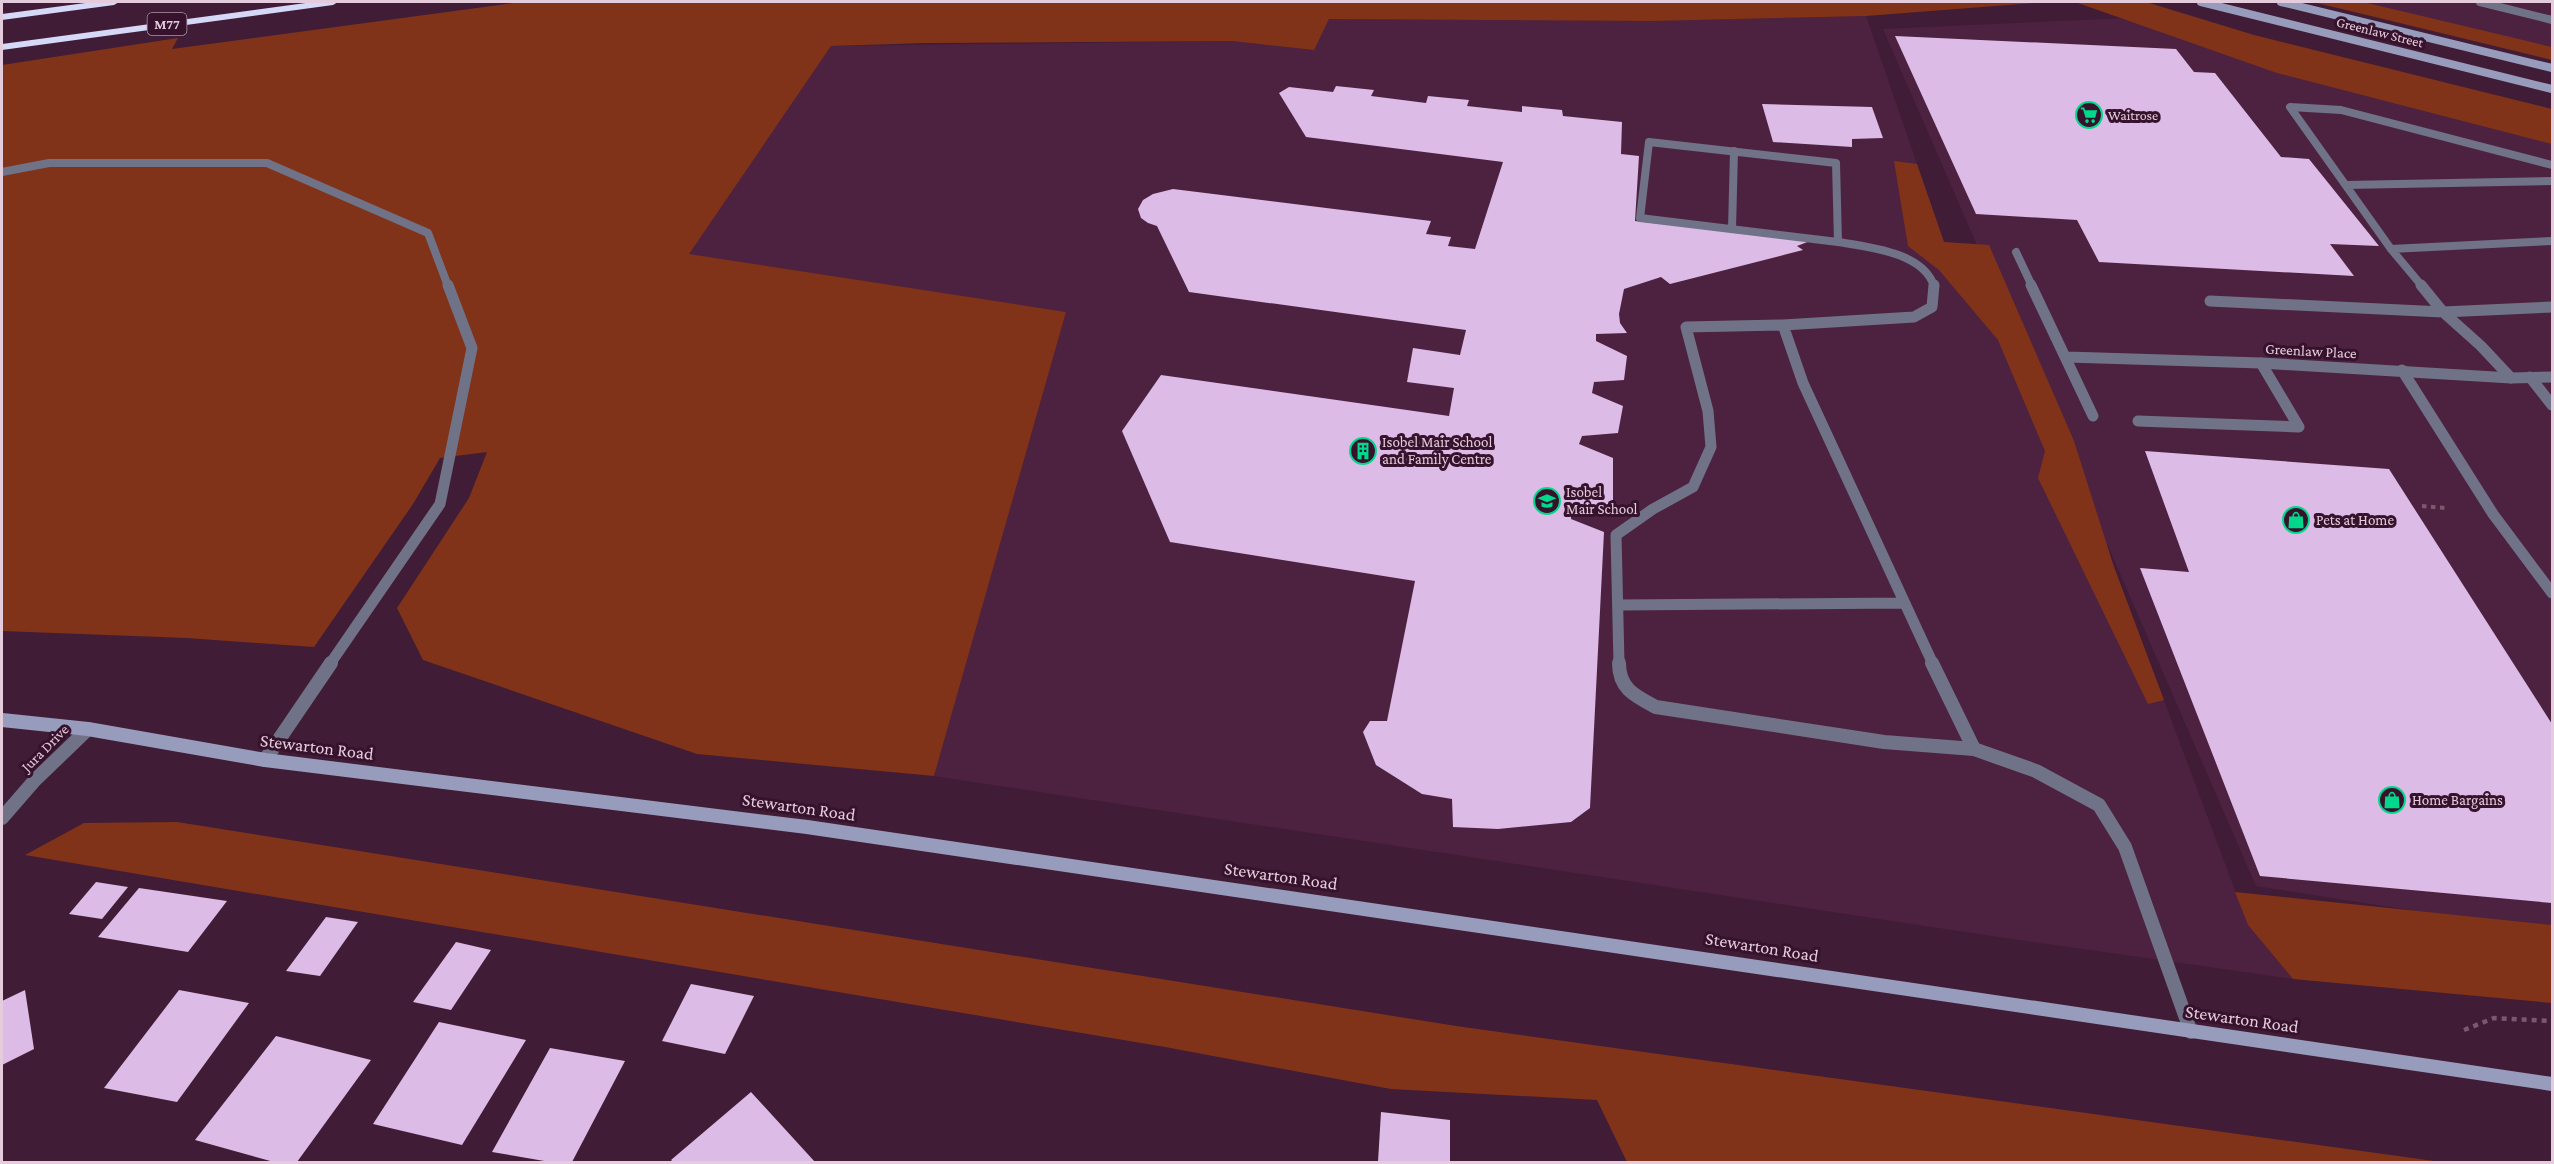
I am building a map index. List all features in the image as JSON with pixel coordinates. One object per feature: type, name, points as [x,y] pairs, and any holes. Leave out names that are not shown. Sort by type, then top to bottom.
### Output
[{"type":"highway","points":[[2,17],[114,2]]},
{"type":"highway","name":"M77","points":[[2,47],[333,2]]},
{"type":"main road","name":"Greenlaw Street","points":[[2201,2],[2553,90]]},
{"type":"main road","name":"Greenlaw Street","points":[[2281,2],[2553,68]]},
{"type":"main road","name":"Stewarton Road","points":[[2,720],[88,729],[265,760],[819,829],[1609,943],[2191,1032],[2553,1084]]},
{"type":"street","points":[[2480,2],[2553,20]]},
{"type":"street","points":[[2511,378],[2481,346],[2443,312],[2391,249],[2290,107],[2341,110],[2553,165]]},
{"type":"street","points":[[1838,243],[1836,163],[1649,142],[1640,218],[1838,243],[1892,253],[1921,267],[1932,280],[1936,291],[1932,307],[1914,317],[1783,325],[1686,327],[1708,411],[1711,447],[1693,487],[1653,509],[1616,534],[1619,673],[1629,692],[1656,708],[1884,742],[1974,749],[2036,771],[2099,805],[2125,848],[2191,1032]]},
{"type":"street","points":[[1732,230],[1734,151]]},
{"type":"street","points":[[2,172],[49,163],[267,163],[428,233],[472,348],[440,504],[265,760]]},
{"type":"street","points":[[2346,185],[2553,181]]},
{"type":"street","points":[[2391,249],[2553,241]]},
{"type":"street","points":[[2016,252],[2093,416]]},
{"type":"street","points":[[2210,301],[2443,312],[2553,307]]},
{"type":"street","points":[[1783,325],[1799,374],[1903,603],[1974,749]]},
{"type":"street","name":"Greenlaw Place","points":[[2067,357],[2261,363],[2511,378],[2553,377]]},
{"type":"street","points":[[2138,421],[2299,427],[2261,363]]},
{"type":"street","points":[[2402,370],[2493,514],[2553,593]]},
{"type":"street","points":[[2530,377],[2553,405]]},
{"type":"street","points":[[1618,605],[1903,603]]},
{"type":"street","name":"Jura Drive","points":[[2,818],[35,780],[88,729]]},
{"type":"shaded area","points":[[521,2],[2048,2],[1866,16],[1652,21],[1329,19],[1314,50],[1232,41],[925,43],[831,46],[689,254],[1066,312],[934,776],[697,754],[423,660],[397,608],[469,498],[487,452],[440,458],[413,504],[314,647],[187,638],[2,631],[2,65],[178,38],[172,49]]},
{"type":"shaded area","points":[[2075,2],[2146,2],[2254,35],[2552,109],[2552,144],[2277,73]]},
{"type":"shaded area","points":[[2313,2],[2363,2],[2552,47],[2552,60]]},
{"type":"shaded area","points":[[2363,2],[2552,2],[2552,47],[2431,19]]},
{"type":"shaded area","name":"Isobel Mair School","points":[[1866,16],[1944,242],[1974,267],[2114,567],[2248,925],[2293,979],[1985,935],[934,776],[1066,312],[688,254],[831,46],[1232,41],[1313,50],[1329,19],[1652,21]]},
{"type":"shaded area","points":[[2130,18],[2552,132],[2552,932],[2256,886],[1883,29]]},
{"type":"shaded area","points":[[1894,161],[1917,164],[1944,242],[1989,245],[2074,441],[2114,567],[2164,700],[2148,704],[2038,478],[2045,451],[1998,340],[1939,270],[1908,246]]},
{"type":"shaded area","points":[[177,822],[1456,1026],[2441,1162],[1627,1162],[1597,1100],[1391,1089],[1165,1047],[25,855],[84,823]]},
{"type":"shaded area","points":[[2235,892],[2552,925],[2552,1003],[2293,979],[2248,925]]},
{"type":"building","name":"Waitrose","points":[[1895,36],[2176,49],[2194,72],[2215,73],[2281,157],[2309,159],[2379,246],[2330,244],[2354,276],[2099,262],[2077,220],[1976,214]]},
{"type":"building","name":"Isobel Mair School and Family Centre","points":[[1336,86],[1374,90],[1371,96],[1426,103],[1428,96],[1469,100],[1467,106],[1522,112],[1522,106],[1562,110],[1563,116],[1622,122],[1621,154],[1639,156],[1635,221],[1810,241],[1797,246],[1803,250],[1670,284],[1661,277],[1624,289],[1619,314],[1620,323],[1627,333],[1596,334],[1596,341],[1627,356],[1624,380],[1594,382],[1592,393],[1623,406],[1618,433],[1582,436],[1579,444],[1613,458],[1613,504],[1571,509],[1571,519],[1604,532],[1590,808],[1571,822],[1498,829],[1453,827],[1452,799],[1422,794],[1376,765],[1363,732],[1370,721],[1387,721],[1415,581],[1170,542],[1122,431],[1161,375],[1449,416],[1454,388],[1407,382],[1413,348],[1460,355],[1466,330],[1189,292],[1157,226],[1141,218],[1138,209],[1143,200],[1153,194],[1173,189],[1431,221],[1426,234],[1451,237],[1448,246],[1475,249],[1503,162],[1306,137],[1279,93],[1289,87],[1333,92]]},
{"type":"building","points":[[1762,104],[1872,107],[1883,138],[1852,139],[1852,147],[1773,142]]},
{"type":"building","name":"Home Bargains","points":[[2145,451],[2389,469],[2552,724],[2552,903],[2260,876],[2140,568],[2189,572]]},
{"type":"building","points":[[96,882],[128,887],[102,919],[69,914]]},
{"type":"building","points":[[139,888],[227,901],[188,952],[98,937]]},
{"type":"building","points":[[326,917],[358,922],[320,976],[286,971]]},
{"type":"building","points":[[456,942],[491,950],[451,1010],[413,1002]]},
{"type":"building","points":[[691,984],[754,996],[725,1054],[662,1041]]},
{"type":"building","points":[[25,990],[34,1049],[2,1065],[2,1001]]},
{"type":"building","points":[[179,990],[249,1003],[177,1102],[104,1088]]},
{"type":"building","points":[[439,1022],[526,1040],[462,1145],[373,1124]]},
{"type":"building","points":[[276,1036],[371,1060],[297,1162],[274,1162],[195,1140]]},
{"type":"building","points":[[550,1048],[625,1061],[572,1162],[550,1162],[492,1152]]},
{"type":"building","points":[[751,1092],[815,1162],[673,1162],[671,1160]]},
{"type":"building","points":[[1381,1112],[1450,1120],[1450,1162],[1378,1162]]},
{"type":"place","name":"Waitrose","points":[[2089,115]]},
{"type":"place","name":"Isobel Mair School and Family Centre","points":[[1363,451]]},
{"type":"place","name":"Isobel Mair School","points":[[1547,501]]},
{"type":"place","name":"Pets at Home","points":[[2296,520]]},
{"type":"place","name":"Home Bargains","points":[[2392,800]]}]
